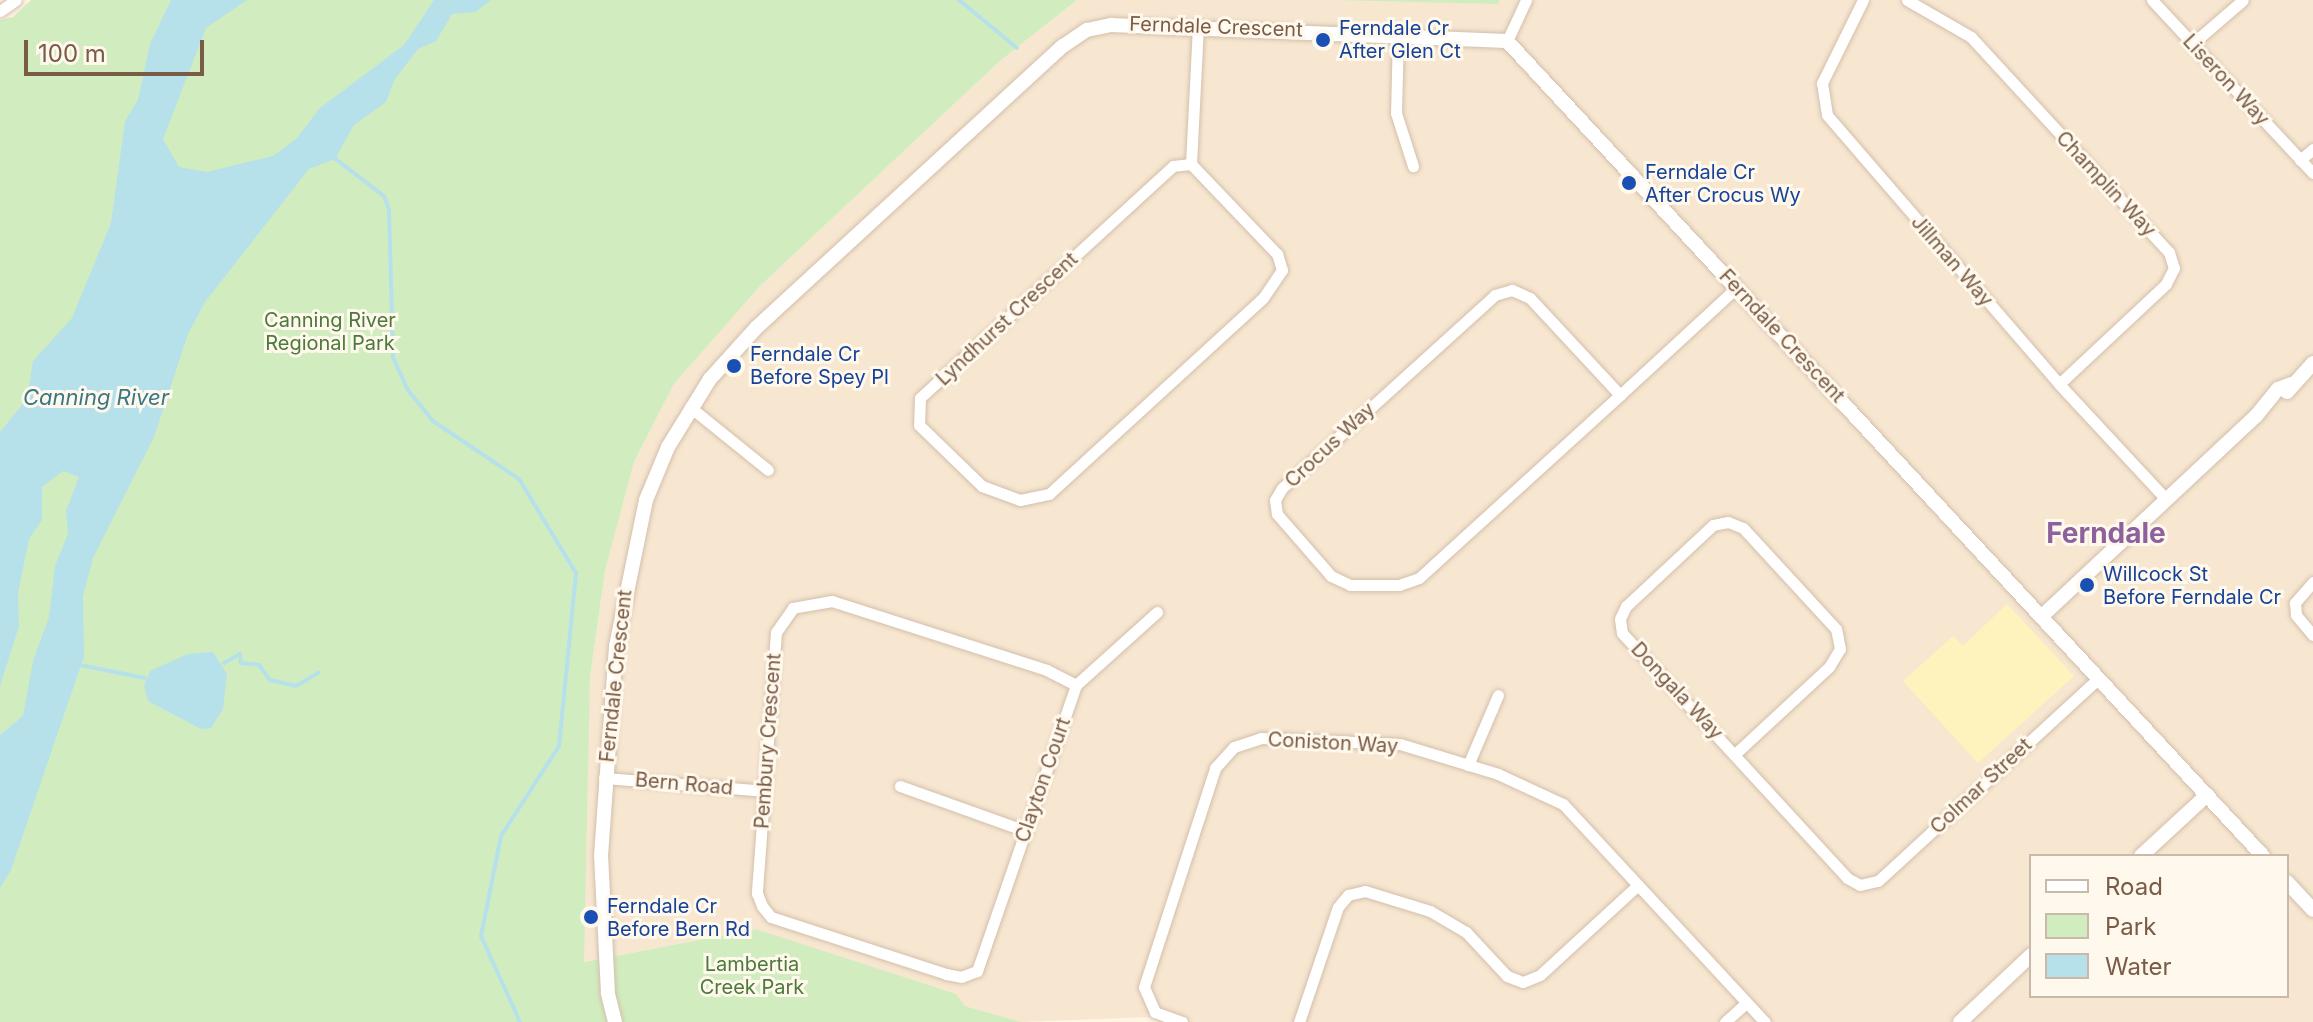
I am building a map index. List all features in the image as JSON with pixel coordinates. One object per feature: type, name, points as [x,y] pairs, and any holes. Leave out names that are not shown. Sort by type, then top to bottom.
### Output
[{"type":"street","points":[[0,11],[16,0]]},
{"type":"street","points":[[1507,41],[1526,0]]},
{"type":"street","name":"Jillman Way","points":[[1863,0],[1822,83],[1827,115],[2059,384],[2165,498]]},
{"type":"street","name":"Champlin Way","points":[[1907,0],[1971,37],[2169,252],[2174,268],[2166,284],[2059,384]]},
{"type":"street","name":"Liseron Way","points":[[2152,0],[2313,173]]},
{"type":"street","points":[[2192,44],[2243,0]]},
{"type":"street","name":"Ferndale Crescent","points":[[615,1022],[602,912],[604,778],[616,646],[632,557],[657,472],[690,407],[757,327],[1076,35],[1111,25],[1398,33],[1507,41],[2261,854]]},
{"type":"street","points":[[1191,164],[1198,27]]},
{"type":"street","points":[[1398,33],[1396,113],[1413,166]]},
{"type":"street","points":[[2300,160],[2313,149]]},
{"type":"street","name":"Lyndhurst Crescent","points":[[1191,164],[1277,254],[1282,270],[1263,298],[1038,500],[1020,500],[982,486],[919,425],[920,398],[1173,166],[1191,164]]},
{"type":"street","name":"Crocus Way","points":[[1620,395],[1530,298],[1512,290],[1495,295],[1282,488],[1275,500],[1277,514],[1331,576],[1350,585],[1409,583],[1620,395],[1737,287]]},
{"type":"street","points":[[2041,617],[2256,416],[2278,389],[2291,384],[2311,369]]},
{"type":"street","points":[[690,407],[768,470]]},
{"type":"street","name":"Dongala Way","points":[[1735,754],[1829,667],[1840,649],[1836,629],[1743,528],[1728,522],[1713,525],[1626,606],[1620,619],[1622,633],[1847,878],[1860,885]]},
{"type":"street","points":[[2313,582],[2295,603],[2296,615],[2313,635]]},
{"type":"street","name":"Pembury Crescent","points":[[970,975],[946,974],[771,917],[757,893],[776,632],[793,608],[832,601],[1047,670],[1076,685]]},
{"type":"street","name":"Clayton Court","points":[[970,975],[986,953],[1076,685],[1157,612]]},
{"type":"street","name":"Colmar Street","points":[[1860,885],[1878,881],[2098,679]]},
{"type":"street","points":[[1468,765],[1498,695]]},
{"type":"street","name":"Coniston Way","points":[[1182,1022],[1155,1012],[1144,987],[1215,768],[1234,747],[1261,738],[1400,744],[1468,765],[1563,804],[1765,1022]]},
{"type":"street","name":"Bern Road","points":[[604,778],[764,791]]},
{"type":"street","points":[[900,786],[1026,831]]},
{"type":"street","points":[[2143,854],[2207,795]]},
{"type":"street","points":[[2289,884],[2313,910]]},
{"type":"street","points":[[1299,1022],[1338,907],[1348,895],[1365,891],[1430,911],[1466,932],[1507,976],[1523,982],[1540,975],[1638,885]]},
{"type":"street","points":[[1960,1022],[2029,957]]},
{"type":"street","points":[[1725,1022],[1746,1003]]},
{"type":"shaded area","points":[[1077,0],[2313,0],[2313,1022],[1162,1022],[1151,1017],[1022,1022],[965,1006],[756,929],[583,962],[581,878],[590,677],[605,571],[634,462],[674,384],[760,286],[1000,61]]},
{"type":"green space","name":"Canning River Regional Park","points":[[31,0],[1077,0],[1000,61],[760,286],[674,384],[634,462],[605,571],[590,677],[584,962],[756,929],[956,994],[965,1006],[1022,1022],[0,1022],[0,20],[13,17]]},
{"type":"green space","points":[[1331,0],[1500,0],[1498,4]]},
{"type":"sand","points":[[2007,604],[2074,676],[1978,763],[1903,681],[1953,636],[1963,646]]},
{"type":"water","name":"Canning River","points":[[171,0],[247,0],[206,28],[163,139],[179,167],[207,172],[273,156],[296,139],[320,108],[404,45],[434,0],[491,0],[475,12],[452,14],[436,41],[418,49],[395,79],[386,102],[354,125],[335,159],[309,169],[205,302],[188,334],[154,437],[93,558],[83,596],[84,656],[11,870],[0,888],[0,735],[23,716],[33,661],[49,617],[55,566],[68,534],[66,511],[79,477],[63,471],[42,487],[42,520],[29,539],[18,593],[19,626],[0,686],[0,432],[27,399],[33,361],[72,318],[111,223],[125,121],[138,100],[150,44]]},
{"type":"water","points":[[213,652],[227,674],[223,709],[211,728],[201,729],[148,701],[144,686],[150,671],[188,654]]},
{"type":"waterway","points":[[959,0],[1017,48]]},
{"type":"waterway","points":[[333,157],[384,196],[389,210],[393,357],[407,389],[433,421],[519,479],[576,573],[559,746],[501,836],[481,936],[520,1022]]},
{"type":"waterway","points":[[224,663],[240,654],[241,663],[259,665],[270,680],[296,686],[318,673]]},
{"type":"waterway","points":[[80,665],[145,678]]},
{"type":"place","name":"Ferndale Cr After Glen Ct","points":[[1323,40]]},
{"type":"place","name":"Ferndale Cr After Crocus Wy","points":[[1629,183]]},
{"type":"place","name":"Ferndale Cr Before Spey Pl","points":[[734,366]]},
{"type":"place","name":"Willcock St Before Ferndale Cr","points":[[2087,585]]},
{"type":"place","name":"Ferndale Cr Before Bern Rd","points":[[591,917]]},
{"type":"district","name":"Ferndale","points":[[2106,533]]},
{"type":"park label","name":"Lambertia Creek Park","points":[[752,976]]}]
